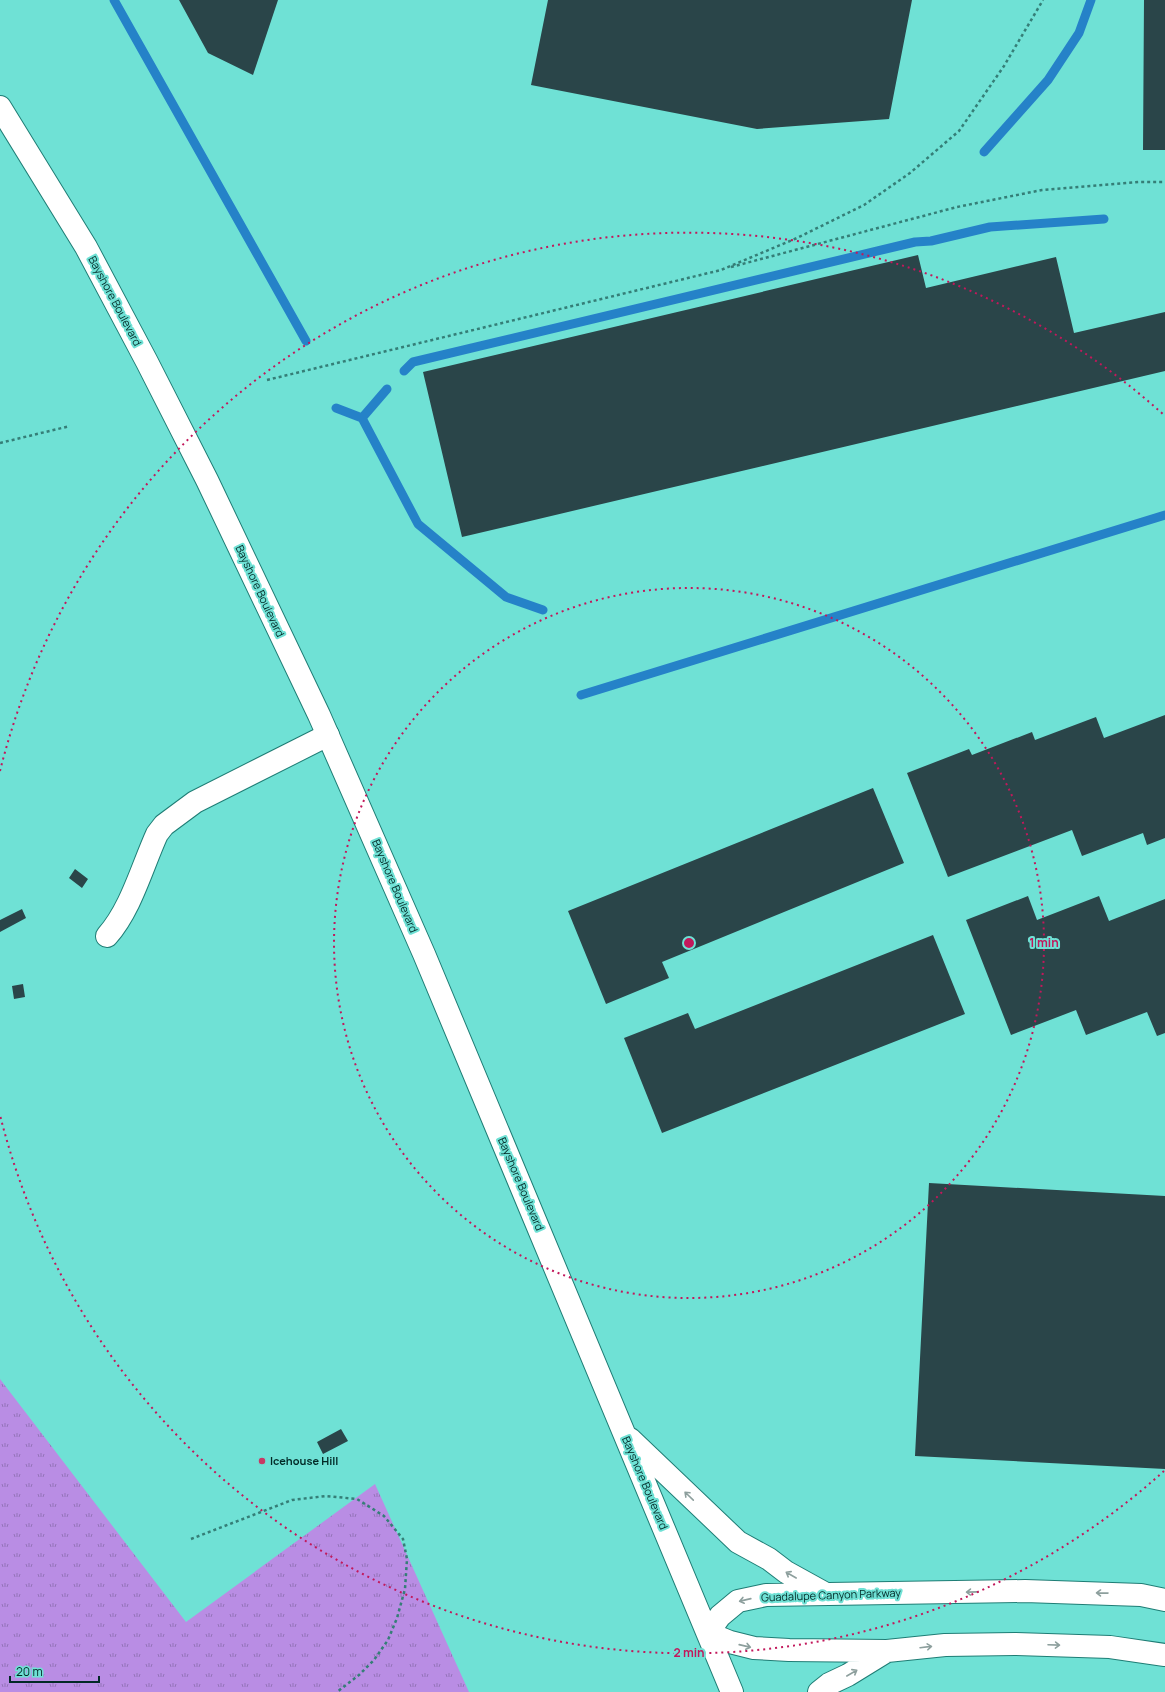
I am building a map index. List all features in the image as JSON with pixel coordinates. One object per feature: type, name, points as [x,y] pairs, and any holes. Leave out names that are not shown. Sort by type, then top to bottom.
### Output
[{"type":"main road","name":"Bayshore Boulevard","points":[[0,107],[82,241],[147,362],[232,532],[328,734],[405,908],[732,1692]]},
{"type":"main road","points":[[107,936],[117,925],[124,912],[157,834],[164,824],[195,802],[328,734]]},
{"type":"main road","points":[[624,1433],[738,1542],[769,1558],[786,1572],[826,1594]]},
{"type":"main road","name":"Guadalupe Canyon Parkway","points":[[708,1633],[720,1616],[738,1601],[766,1595],[1032,1592],[1141,1595],[1165,1600]]},
{"type":"main road","points":[[708,1633],[730,1642],[754,1648],[789,1650],[887,1652],[945,1645],[1015,1644],[1110,1647],[1165,1655]]},
{"type":"main road","points":[[819,1692],[829,1684],[848,1675],[887,1652]]},
{"type":"path","points":[[721,270],[797,238],[864,205],[915,168],[959,131],[1004,66],[1043,0]]},
{"type":"path","points":[[267,380],[721,270],[958,207],[1042,190],[1139,182],[1165,182]]},
{"type":"path","points":[[0,443],[70,426]]},
{"type":"path","points":[[191,1539],[292,1500],[326,1496],[357,1499],[384,1516],[403,1539],[407,1559],[405,1589],[398,1618],[388,1640],[374,1660],[359,1675],[337,1692]]},
{"type":"green space","points":[[0,1379],[186,1622],[375,1484],[469,1692],[0,1692]]},
{"type":"building","points":[[179,0],[278,0],[253,75],[208,53]]},
{"type":"building","points":[[548,0],[912,0],[889,119],[757,129],[531,85]]},
{"type":"building","points":[[1144,0],[1165,0],[1165,150],[1143,150]]},
{"type":"building","points":[[918,255],[926,288],[1056,257],[1074,333],[1165,312],[1165,371],[462,537],[423,372]]},
{"type":"building","points":[[1165,715],[1165,838],[1147,845],[1143,833],[1082,856],[1072,830],[948,877],[907,773],[969,749],[972,755],[1032,732],[1035,740],[1096,717],[1104,738]]},
{"type":"building","points":[[873,788],[904,863],[662,962],[669,978],[606,1004],[568,911]]},
{"type":"building","points":[[75,869],[88,879],[82,888],[69,878]]},
{"type":"building","points":[[1028,896],[1037,920],[1099,896],[1109,921],[1165,899],[1165,1033],[1157,1036],[1147,1012],[1086,1035],[1076,1010],[1011,1035],[966,920]]},
{"type":"building","points":[[22,909],[26,918],[0,932],[0,920]]},
{"type":"building","points":[[933,935],[965,1014],[662,1133],[624,1038],[688,1013],[695,1029]]},
{"type":"building","points":[[23,984],[25,997],[14,999],[12,986]]},
{"type":"building","points":[[929,1183],[1165,1196],[1165,1469],[915,1456]]},
{"type":"building","points":[[341,1429],[348,1441],[323,1454],[317,1442]]},
{"type":"waterway","points":[[114,0],[306,341]]},
{"type":"waterway","points":[[984,152],[1048,80],[1079,33],[1091,0]]},
{"type":"waterway","points":[[404,371],[413,362],[915,242],[931,241],[990,227],[1104,219]]},
{"type":"waterway","points":[[362,418],[387,389]]},
{"type":"waterway","points":[[336,408],[362,418],[418,524],[506,597],[543,610]]},
{"type":"waterway","points":[[581,695],[1165,515]]},
{"type":"place","name":"Icehouse Hill","points":[[262,1461]]}]
